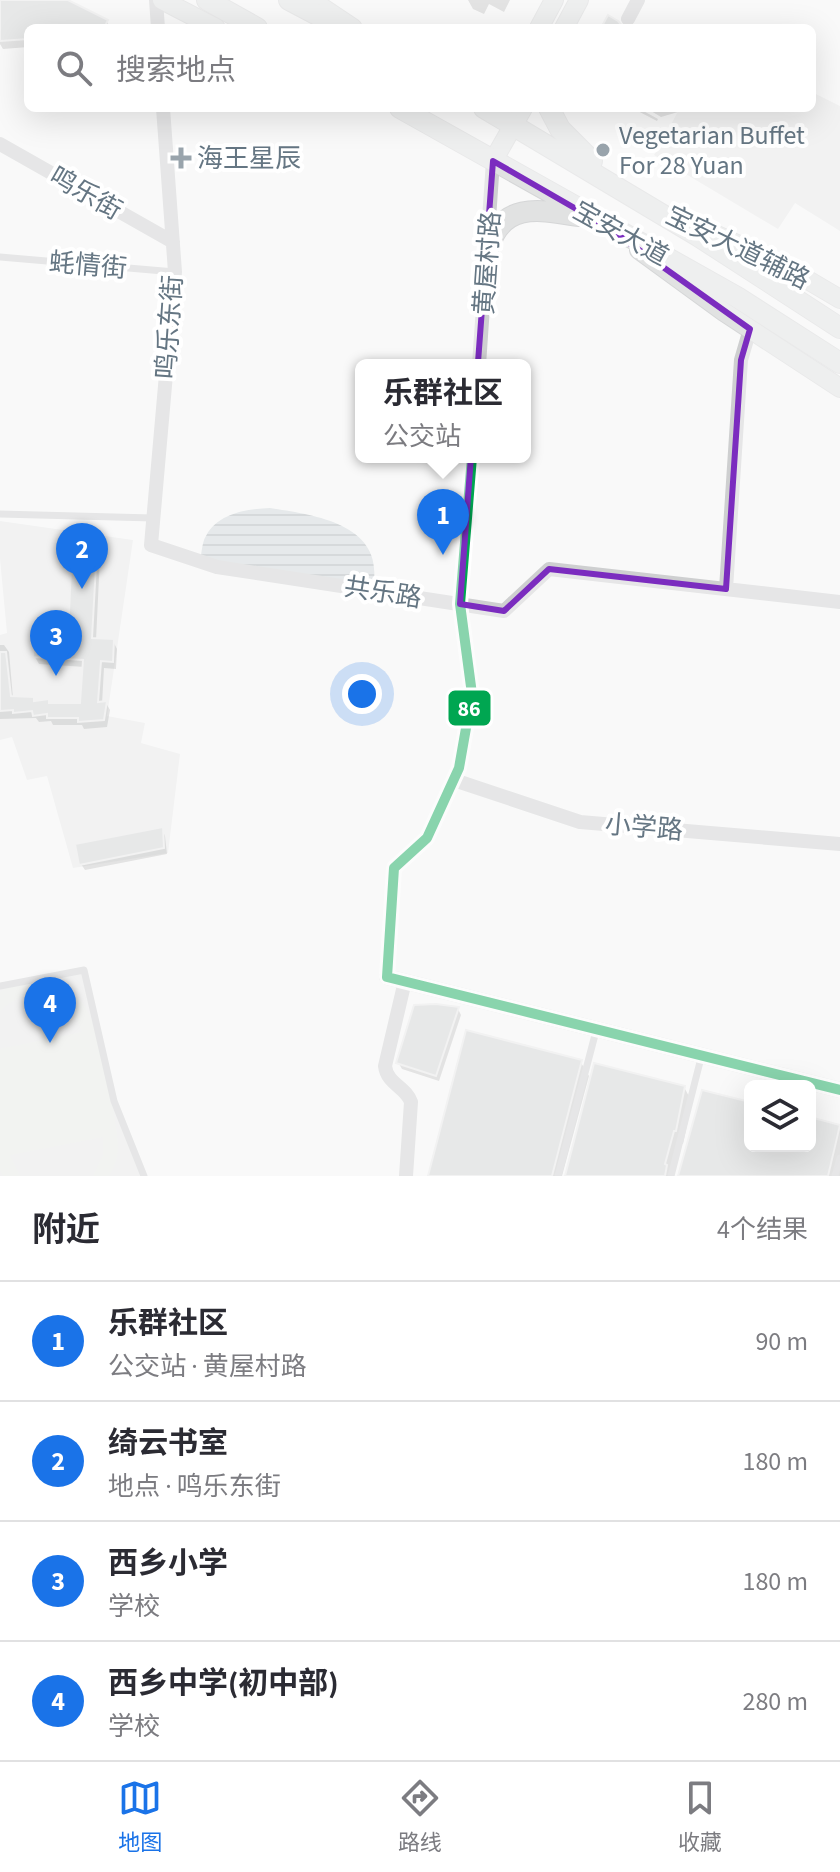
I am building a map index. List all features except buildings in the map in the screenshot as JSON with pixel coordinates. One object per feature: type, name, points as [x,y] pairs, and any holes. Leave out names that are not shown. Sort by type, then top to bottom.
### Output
[{"type":"main road","points":[[162,0],[208,24]]},
{"type":"main road","points":[[207,0],[250,24]]},
{"type":"main road","points":[[289,0],[334,24]]},
{"type":"main road","points":[[311,0],[347,24]]},
{"type":"main road","points":[[541,24],[554,0]]},
{"type":"main road","points":[[566,24],[579,0]]},
{"type":"main road","points":[[398,112],[448,135]]},
{"type":"main road","name":"宝安大道","points":[[407,112],[737,297],[840,363]]},
{"type":"main road","points":[[492,112],[493,161]]},
{"type":"main road","points":[[551,112],[560,129],[572,142],[635,197]]},
{"type":"main road","points":[[493,161],[518,116]]},
{"type":"main road","name":"宝安大道","points":[[518,116],[635,197],[840,328]]},
{"type":"main road","name":"宝安大道辅路","points":[[635,197],[779,263],[840,299]]},
{"type":"main road","points":[[489,247],[499,226],[514,214],[539,211],[599,222]]},
{"type":"main road","name":"宝安大道辅路","points":[[599,222],[750,329],[840,388]]},
{"type":"street","points":[[156,0],[158,24]]},
{"type":"street","points":[[628,19],[638,0]]},
{"type":"street","name":"鸣乐东街","points":[[151,545],[175,272],[163,112]]},
{"type":"street","name":"鸣乐街","points":[[0,144],[173,242]]},
{"type":"street","name":"黄屋村路","points":[[480,359],[493,161]]},
{"type":"street","points":[[726,589],[741,360],[750,329]]},
{"type":"street","points":[[472,463],[460,604],[472,694],[459,768],[454,780],[427,838],[394,868],[387,977],[840,1090]]},
{"type":"street","name":"共乐路","points":[[151,545],[217,567],[504,611],[549,569],[840,602]]},
{"type":"street","name":"小学路","points":[[454,780],[580,822],[840,844]]},
{"type":"street","points":[[405,981],[385,1066],[389,1079],[410,1096],[406,1176]]},
{"type":"lane","name":"蚝情街","points":[[0,257],[175,272]]},
{"type":"lane","points":[[0,514],[153,518]]},
{"type":"lane","points":[[0,986],[84,970],[114,1101],[144,1176]]},
{"type":"lane","points":[[558,1176],[596,1029]]},
{"type":"lane","points":[[671,1176],[702,1055]]},
{"type":"lane","points":[[835,1176],[840,1158]]},
{"type":"highlighted area","points":[[493,161],[604,225],[750,329],[741,360],[726,589],[549,569],[504,611],[460,604]]},
{"type":"shaded area","points":[[816,94],[840,106],[840,231],[795,203],[778,229],[654,155],[678,112],[816,112]]},
{"type":"shaded area","points":[[270,508],[326,519],[358,536],[368,549],[374,565],[373,586],[217,561],[201,555],[211,528],[225,517]]},
{"type":"shaded area","points":[[0,521],[133,540],[107,716],[145,723],[141,743],[180,754],[168,853],[73,868],[47,776],[27,780],[12,737],[0,740],[0,635],[7,633]]},
{"type":"shaded area","points":[[84,970],[114,1101],[144,1176],[0,1176],[0,986]]},
{"type":"shaded area","points":[[35,981],[68,991],[79,999],[89,1015],[106,1073],[117,1134],[117,1154],[109,1176],[93,1176],[103,1155],[103,1137],[10,1155],[20,1176],[3,1176],[0,1170],[0,1049],[82,1032],[68,1009],[59,1001],[47,997],[23,997],[0,1011],[0,992]]},
{"type":"transit line","name":"86","points":[[472,463],[460,604],[472,694],[459,768],[427,838],[394,868],[387,977],[840,1090]]},
{"type":"place","name":"Vegetarian Buffet For 28 Yuan","points":[[603,150]]},
{"type":"place","name":"海王星辰","points":[[181,158]]},
{"type":"place","name":"乐群社区","points":[[443,555]]},
{"type":"place","name":"绮云书室","points":[[82,589]]},
{"type":"place","name":"西乡小学","points":[[56,676]]},
{"type":"place","name":"西乡中学(初中部)","points":[[50,1043]]}]
